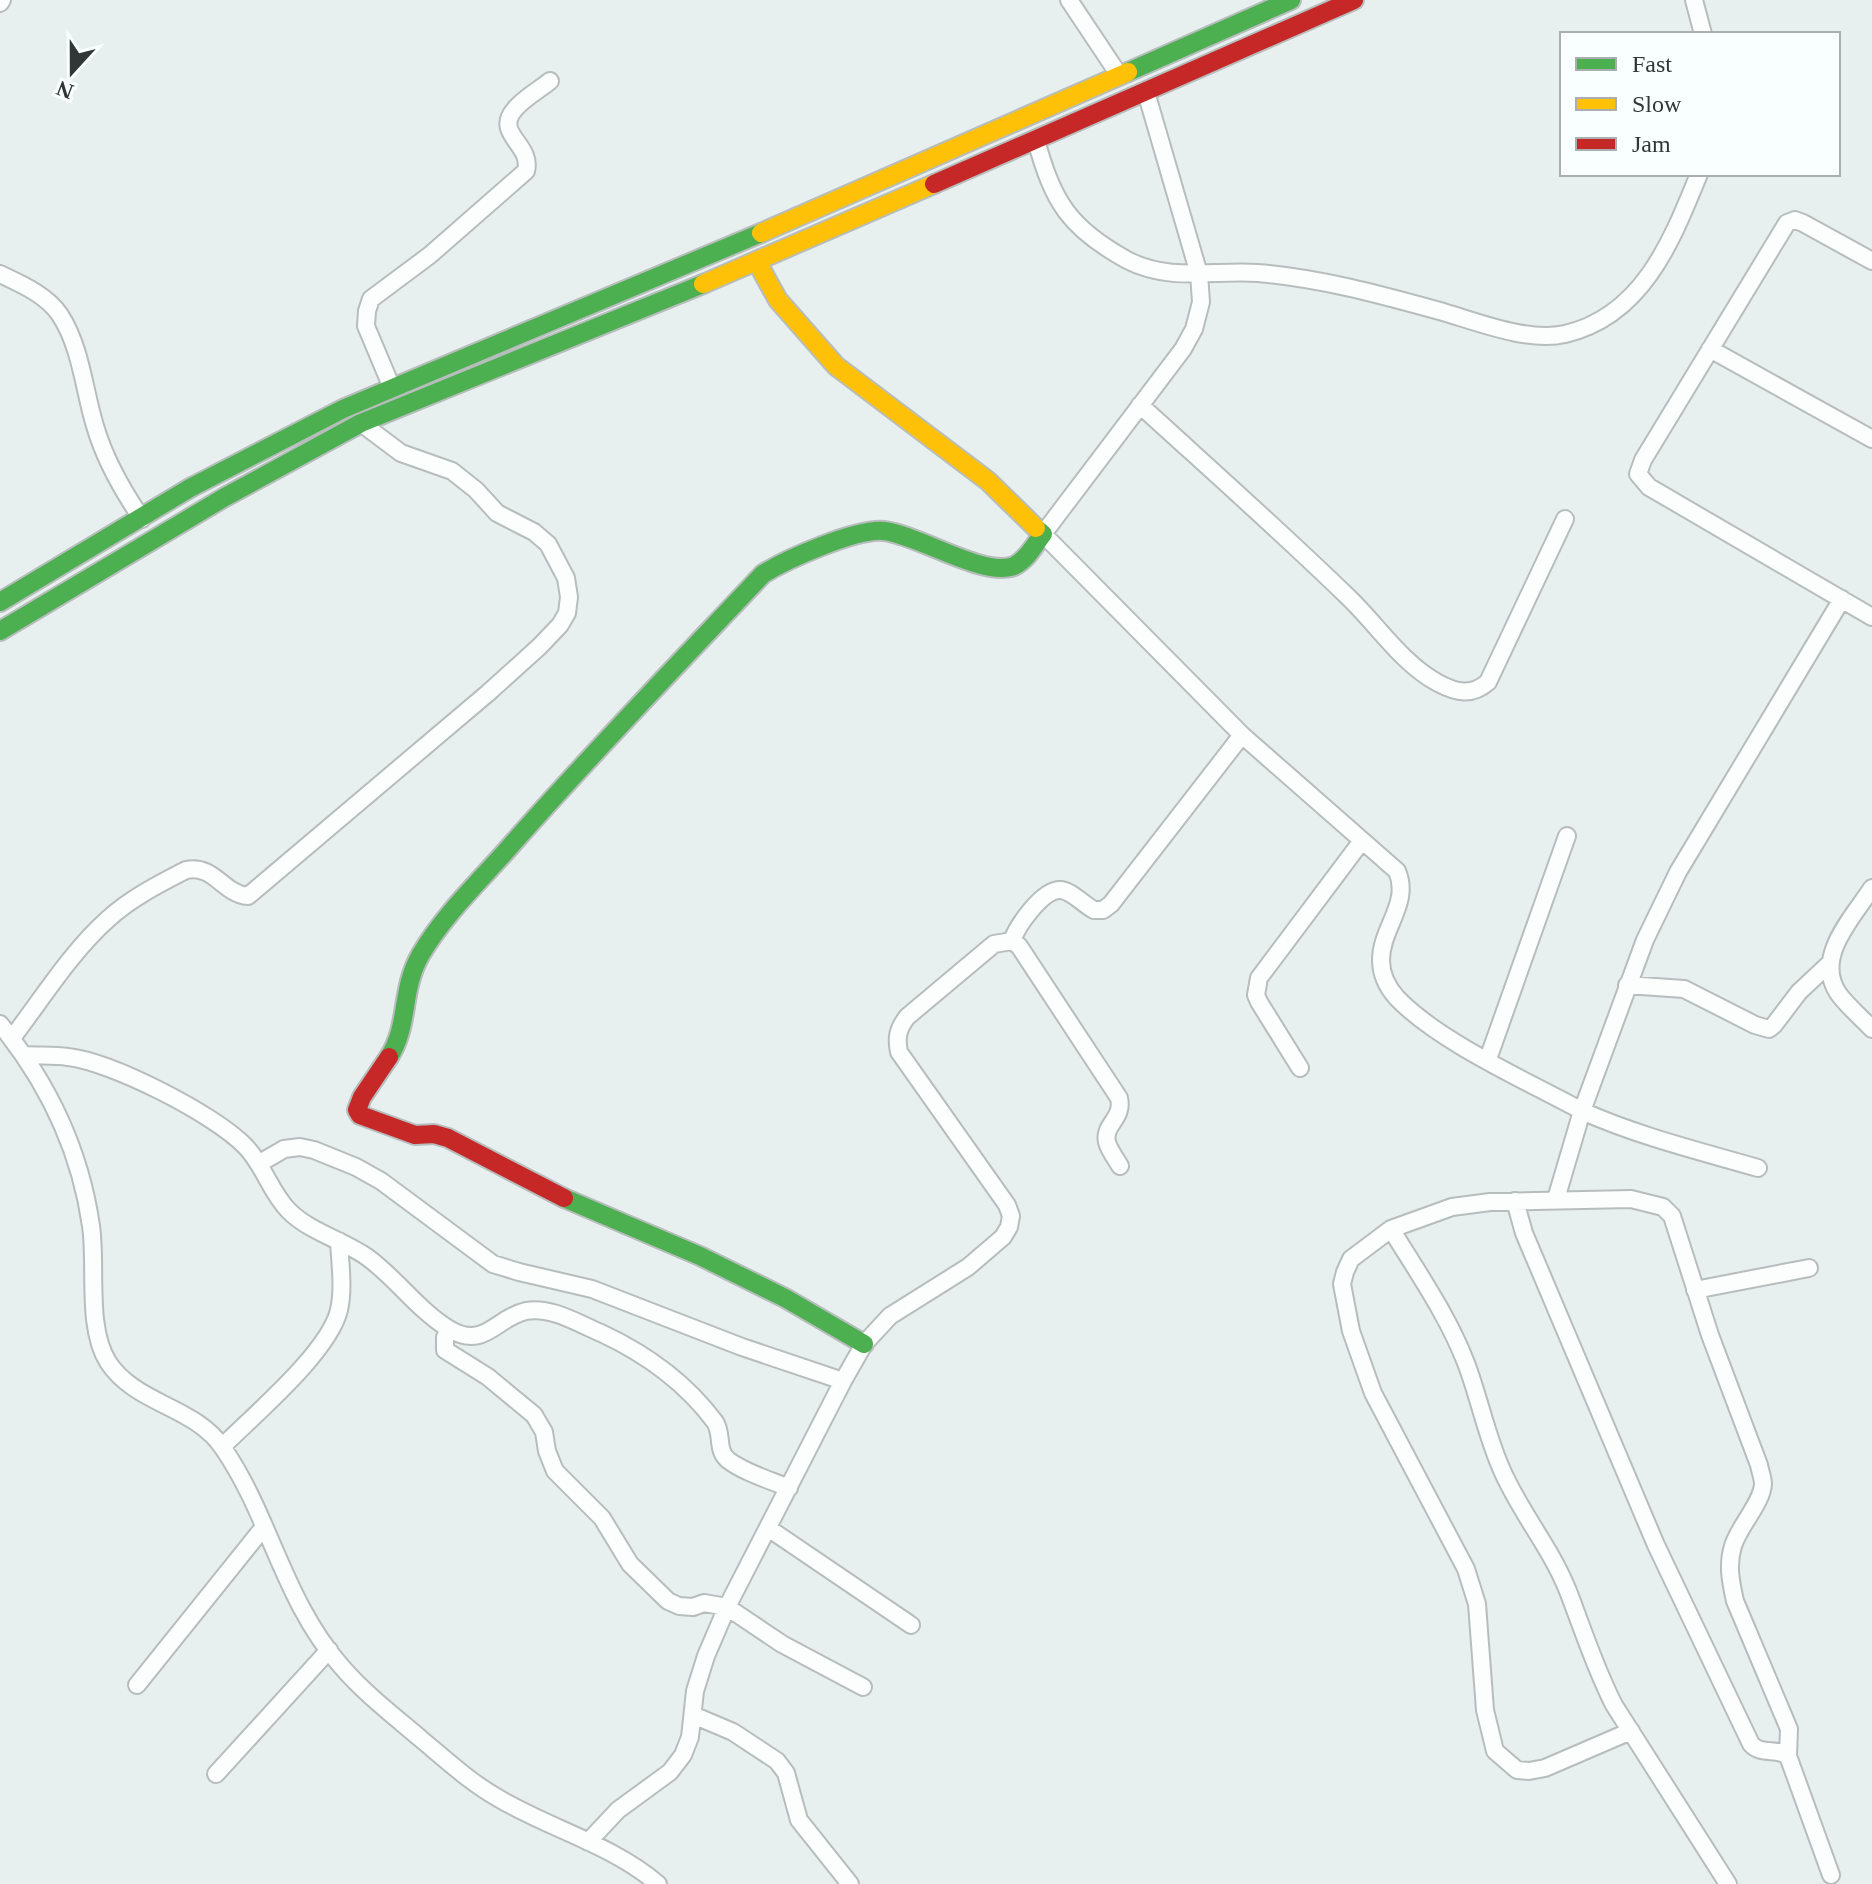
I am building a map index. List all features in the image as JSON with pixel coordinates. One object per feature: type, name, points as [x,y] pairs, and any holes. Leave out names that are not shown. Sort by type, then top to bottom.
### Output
[{"type":"street","points":[[1069,0],[1119,75]]},
{"type":"street","points":[[0,602],[190,488],[343,409],[745,240],[1291,0]]},
{"type":"street","points":[[0,631],[225,497],[361,423],[757,262],[1354,0]]},
{"type":"street","points":[[1694,0],[1702,32]]},
{"type":"street","points":[[392,388],[366,326],[371,299],[430,255],[526,171],[526,153],[509,133],[508,122],[517,106],[550,81]]},
{"type":"street","points":[[864,1344],[785,1298],[542,1188],[448,1138],[434,1134],[415,1135],[367,1119],[360,1115],[359,1103],[400,1040],[408,982],[421,954],[442,924],[574,774],[763,574],[783,560],[868,530],[909,537],[979,564],[1001,568],[1013,566],[1043,534],[1183,349],[1194,329],[1201,302],[1199,274],[1146,92]]},
{"type":"street","points":[[1036,140],[1056,198],[1068,215],[1094,239],[1130,261],[1162,272],[1257,273],[1316,281],[1528,335],[1565,334],[1607,317],[1641,288],[1663,254],[1698,176]]},
{"type":"street","points":[[1872,261],[1803,223],[1795,220],[1787,223],[1643,460],[1638,474],[1649,487],[1872,617]]},
{"type":"street","points":[[757,262],[778,300],[836,366],[988,481],[1242,735],[1397,871],[1402,882],[1401,896],[1381,957],[1383,977],[1397,997],[1421,1018],[1582,1111],[1626,1129],[1758,1168]]},
{"type":"street","points":[[0,274],[26,286],[60,314],[76,352],[95,427],[108,461],[123,492],[142,519]]},
{"type":"street","points":[[1710,349],[1872,439]]},
{"type":"street","points":[[1140,405],[1347,595],[1411,665],[1439,684],[1456,691],[1469,693],[1479,690],[1488,682],[1565,519]]},
{"type":"street","points":[[12,1038],[107,919],[139,895],[194,868],[213,874],[229,889],[248,896],[488,693],[540,646],[567,613],[566,578],[548,544],[534,532],[497,513],[476,490],[452,471],[401,453],[361,423]]},
{"type":"street","points":[[1556,1199],[1582,1111],[1645,940],[1678,872],[1842,599]]},
{"type":"street","points":[[1012,941],[1018,925],[1056,890],[1068,892],[1094,910],[1103,910],[1111,904],[1242,735]]},
{"type":"street","points":[[1488,1059],[1567,836]]},
{"type":"street","points":[[1300,1068],[1259,1002],[1256,986],[1361,842]]},
{"type":"street","points":[[1872,888],[1834,949],[1830,963],[1836,990],[1872,1029]]},
{"type":"street","points":[[588,1842],[618,1810],[670,1772],[683,1755],[693,1715],[695,1691],[727,1607],[864,1344],[890,1316],[968,1267],[1003,1237],[1009,1227],[1011,1216],[1007,1205],[899,1052],[896,1040],[899,1028],[907,1017],[994,944],[1012,941]]},
{"type":"street","points":[[1012,941],[1026,955],[1119,1098],[1119,1117],[1111,1125],[1106,1139],[1120,1166]]},
{"type":"street","points":[[1627,985],[1684,989],[1769,1029],[1799,992],[1830,963]]},
{"type":"street","points":[[0,1024],[48,1091],[82,1183],[91,1226],[99,1340],[108,1361],[124,1381],[203,1426],[223,1446],[290,1588],[341,1666],[395,1717],[497,1798],[621,1858],[658,1884]]},
{"type":"street","points":[[25,1055],[69,1057],[118,1072],[229,1131],[260,1163],[280,1201],[291,1213],[367,1257],[431,1316],[451,1330],[465,1336],[479,1336],[514,1316],[535,1311],[565,1317],[648,1359],[681,1386],[718,1427],[721,1449],[727,1459],[789,1488]]},
{"type":"street","points":[[260,1163],[284,1149],[300,1147],[314,1150],[381,1181],[493,1264],[592,1289],[742,1347],[843,1381]]},
{"type":"street","points":[[1631,1731],[1545,1768],[1529,1771],[1517,1770],[1495,1751],[1485,1710],[1477,1604],[1466,1569],[1373,1393],[1351,1331],[1342,1284],[1345,1272],[1358,1252],[1391,1229],[1452,1207],[1556,1199],[1631,1199],[1663,1207],[1672,1216],[1763,1484],[1760,1496],[1733,1543],[1730,1563],[1735,1601],[1789,1729],[1788,1756],[1831,1875]]},
{"type":"street","points":[[1515,1201],[1524,1233],[1629,1484],[1745,1732],[1755,1749],[1782,1752],[1788,1756]]},
{"type":"street","points":[[1391,1229],[1450,1328],[1466,1362],[1501,1469],[1552,1555],[1598,1674],[1728,1884]]},
{"type":"street","points":[[223,1446],[307,1362],[329,1333],[339,1310],[339,1241]]},
{"type":"street","points":[[1695,1290],[1809,1268]]},
{"type":"street","points":[[451,1330],[445,1337],[445,1350],[488,1377],[534,1415],[544,1432],[555,1471],[602,1518],[638,1573],[668,1601],[679,1606],[693,1607],[704,1603],[727,1607],[782,1644],[863,1687]]},
{"type":"street","points":[[137,1685],[263,1528]]},
{"type":"street","points":[[768,1528],[911,1625]]},
{"type":"street","points":[[216,1774],[329,1650]]},
{"type":"street","points":[[693,1715],[733,1732],[777,1761],[786,1773],[799,1820],[850,1884]]},
{"type":"traffic: fast","points":[[1128,72],[1291,0]]},
{"type":"traffic: fast","points":[[0,602],[190,488],[343,409],[761,233]]},
{"type":"traffic: fast","points":[[0,631],[225,497],[361,423],[703,284]]},
{"type":"traffic: fast","points":[[389,1057],[400,1032],[414,967],[441,924],[575,774],[763,574],[822,546],[872,531],[898,534],[986,566],[1014,566],[1027,556],[1043,534],[1036,528]]},
{"type":"traffic: fast","points":[[564,1198],[700,1256],[785,1298],[864,1344]]},
{"type":"traffic: slow","points":[[761,233],[1128,72]]},
{"type":"traffic: slow","points":[[703,284],[934,184]]},
{"type":"traffic: slow","points":[[757,262],[778,300],[836,366],[988,481],[1036,528]]},
{"type":"traffic: jam","points":[[934,184],[1354,0]]},
{"type":"traffic: jam","points":[[389,1057],[362,1097],[357,1110],[360,1115],[415,1135],[434,1134],[448,1138],[564,1198]]}]
